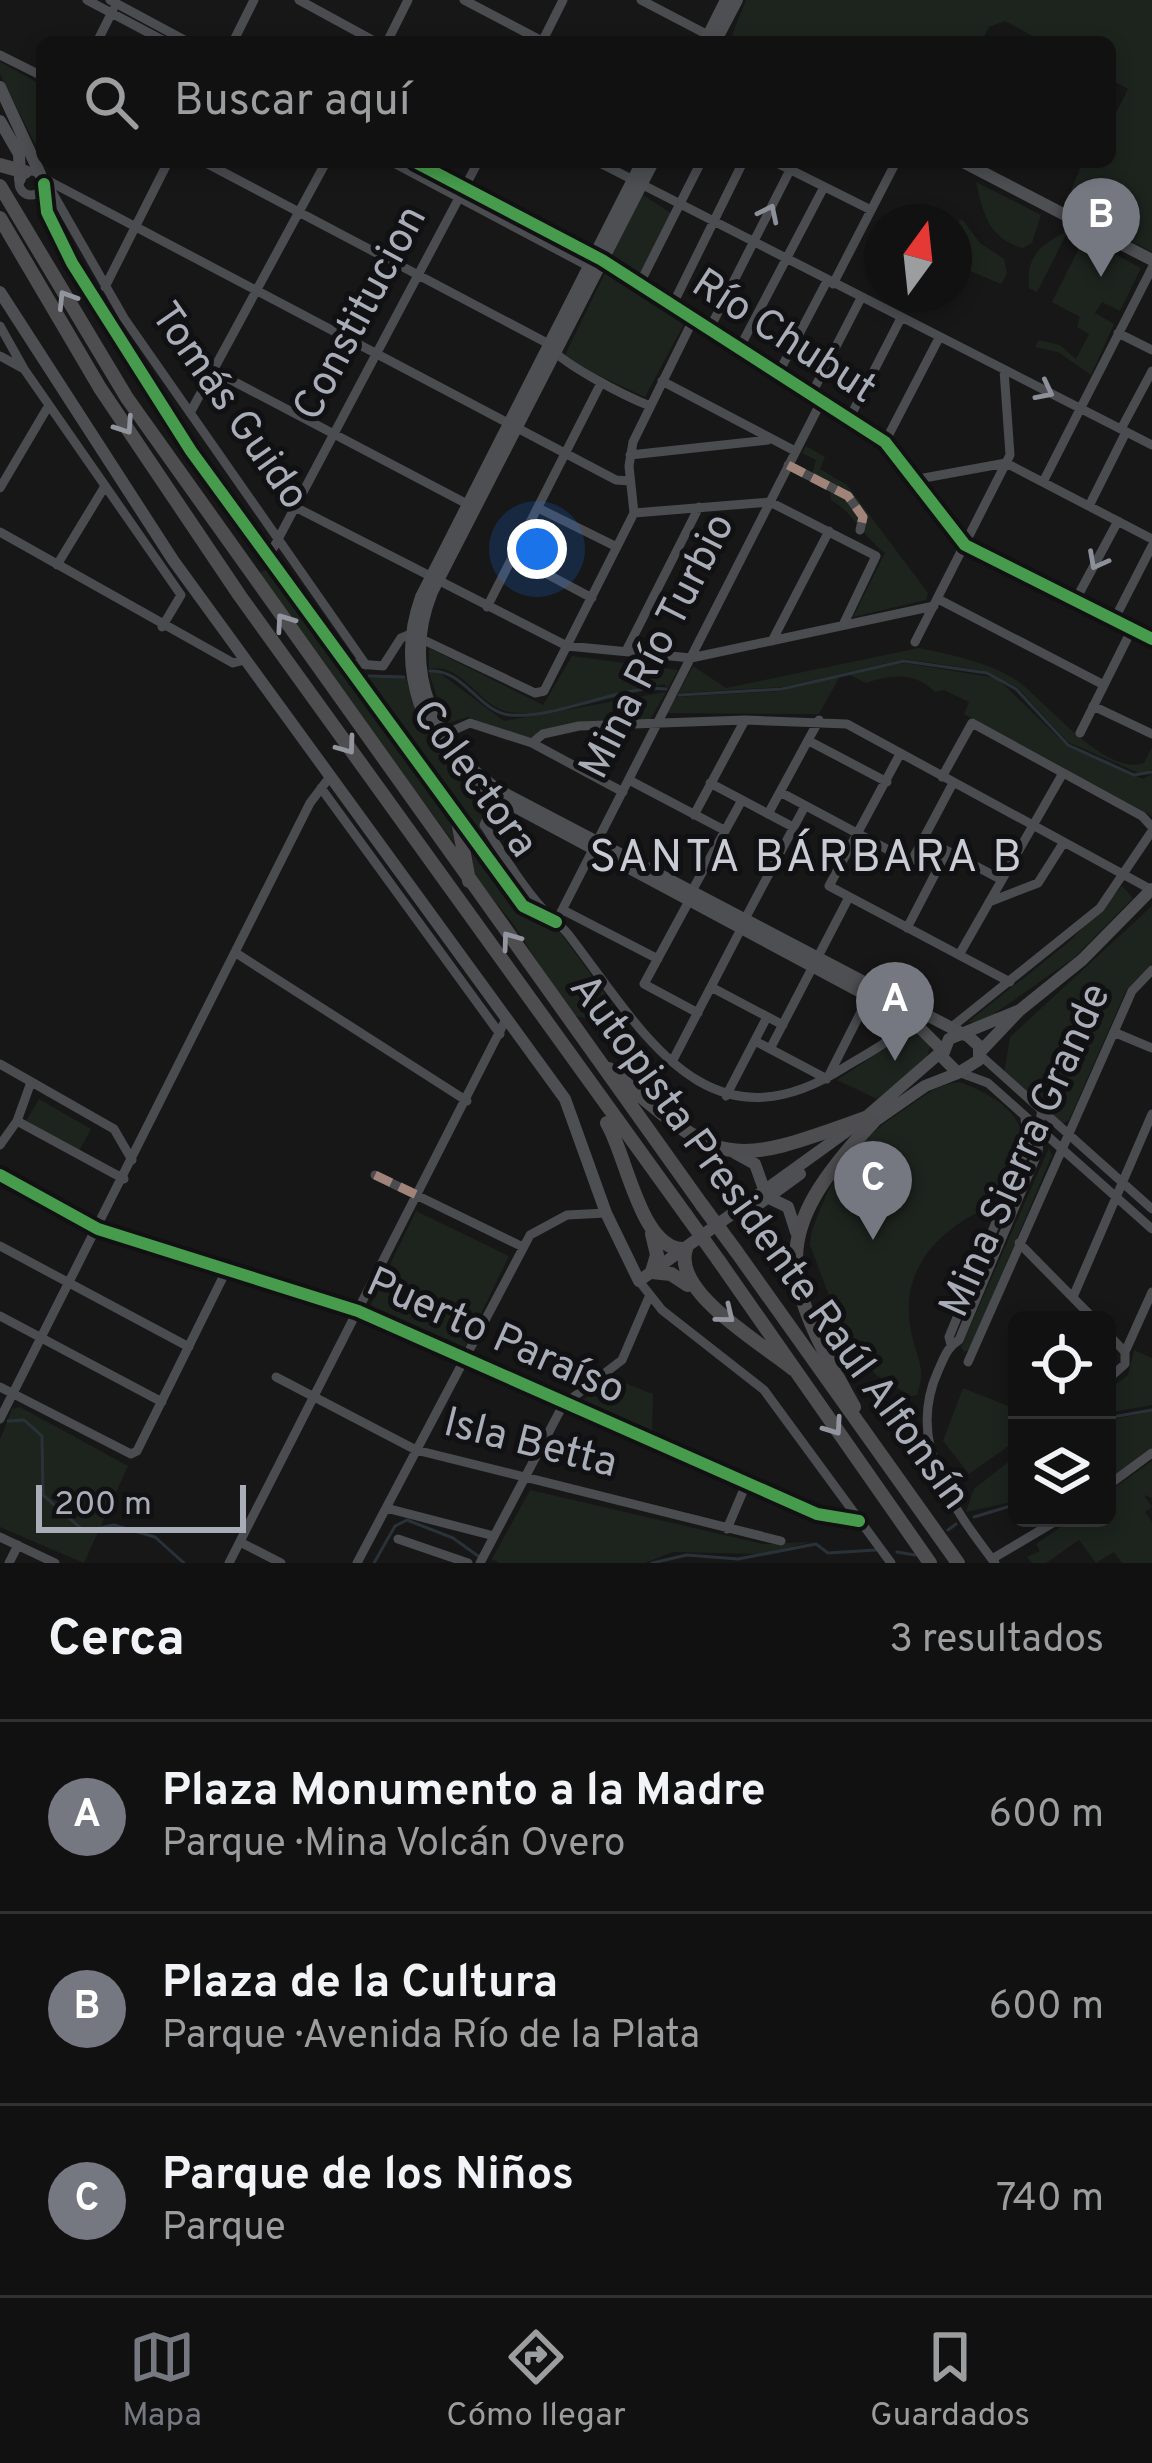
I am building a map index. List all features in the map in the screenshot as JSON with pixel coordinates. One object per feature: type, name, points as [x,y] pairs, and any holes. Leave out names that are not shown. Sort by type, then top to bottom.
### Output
[{"type":"highway","name":"Autopista Presidente Raúl Alfonsín","points":[[0,186],[127,398],[470,886],[958,1563]]},
{"type":"highway","name":"Autopista Presidente Raúl Alfonsín","points":[[0,218],[100,388],[214,558],[929,1561]]},
{"type":"highway","points":[[457,815],[470,886]]},
{"type":"highway","points":[[524,993],[528,1007],[616,1138],[652,1234],[646,1277],[671,1274],[793,1369]]},
{"type":"highway","points":[[590,1052],[689,1135],[735,1153],[792,1148],[869,1120]]},
{"type":"highway","points":[[869,1120],[814,1189],[796,1232],[797,1274],[814,1323],[880,1453]]},
{"type":"highway","points":[[652,1234],[668,1247],[686,1249],[682,1268],[693,1289]]},
{"type":"main road","points":[[714,36],[727,0]]},
{"type":"main road","points":[[715,36],[737,0]]},
{"type":"main road","points":[[0,87],[27,172]]},
{"type":"main road","points":[[0,121],[27,172]]},
{"type":"main road","points":[[636,184],[640,168]]},
{"type":"main road","points":[[596,845],[496,798],[456,766],[430,730],[413,680],[416,636],[433,580],[470,505],[594,260],[648,168]]},
{"type":"main road","points":[[973,168],[1152,264]]},
{"type":"main road","points":[[0,292],[83,428],[325,783],[502,1028],[565,1100],[606,1213],[646,1277],[869,1120],[925,1085],[976,1066],[980,1053],[1020,1010],[1082,960],[1152,890]]},
{"type":"main road","points":[[416,636],[424,690],[443,736],[487,782],[596,845],[872,990],[953,1025],[980,1053]]},
{"type":"main road","points":[[872,990],[911,1019],[942,1050],[947,1067],[960,1073]]},
{"type":"main road","points":[[869,1120],[949,1039],[1020,1010]]},
{"type":"main road","points":[[735,1153],[755,1164],[762,1196]]},
{"type":"main road","points":[[762,1196],[788,1208],[796,1232]]},
{"type":"street","points":[[87,0],[114,4],[176,36]]},
{"type":"street","points":[[235,36],[254,0]]},
{"type":"street","points":[[299,0],[365,36]]},
{"type":"street","points":[[390,36],[408,0]]},
{"type":"street","points":[[464,0],[532,36]]},
{"type":"street","points":[[546,36],[563,0]]},
{"type":"street","points":[[641,0],[706,36]]},
{"type":"street","points":[[100,36],[114,4]]},
{"type":"street","points":[[114,4],[158,36]]},
{"type":"street","points":[[0,55],[36,73]]},
{"type":"street","points":[[105,287],[165,168]]},
{"type":"street","points":[[215,168],[650,406]]},
{"type":"street","points":[[190,413],[323,168]]},
{"type":"street","points":[[405,168],[462,194]]},
{"type":"street","points":[[424,168],[462,194]]},
{"type":"street","name":"Constitucion","points":[[267,560],[475,168]]},
{"type":"street","points":[[608,168],[1152,445]]},
{"type":"street","points":[[639,285],[698,168]]},
{"type":"street","points":[[672,306],[740,168]]},
{"type":"street","points":[[786,168],[864,207]]},
{"type":"street","points":[[874,204],[893,168]]},
{"type":"street","points":[[709,330],[790,170]]},
{"type":"street","points":[[26,194],[27,172]]},
{"type":"street","points":[[26,194],[37,194],[27,172]]},
{"type":"street","points":[[27,172],[47,212]]},
{"type":"street","points":[[27,172],[616,480],[629,481]]},
{"type":"street","name":"Tomás Guido","points":[[27,172],[57,194],[105,287],[367,667]]},
{"type":"street","points":[[739,349],[824,187]]},
{"type":"street","points":[[26,194],[47,212]]},
{"type":"street","name":"Río Chubut","points":[[462,194],[639,285],[885,442],[964,545],[1152,639]]},
{"type":"street","name":"Colectora","points":[[47,212],[102,313],[267,560],[523,906],[556,922]]},
{"type":"street","points":[[778,374],[864,222]]},
{"type":"street","points":[[1042,482],[1152,264]]},
{"type":"street","name":"Mina Río Turbio","points":[[556,922],[795,451],[861,298]]},
{"type":"street","points":[[849,419],[901,318]]},
{"type":"street","points":[[347,663],[382,666],[401,638],[416,636],[535,693],[544,691],[634,512],[630,455],[693,320]]},
{"type":"street","points":[[0,326],[24,369],[181,595],[161,627]]},
{"type":"street","points":[[1118,333],[1152,350]]},
{"type":"street","points":[[885,442],[939,338]]},
{"type":"street","points":[[0,356],[24,369]]},
{"type":"street","points":[[915,642],[1011,448],[1004,370]]},
{"type":"street","points":[[214,371],[470,505]]},
{"type":"street","points":[[1089,506],[1152,371]]},
{"type":"street","points":[[662,381],[795,451]]},
{"type":"street","points":[[487,607],[601,383]]},
{"type":"street","points":[[0,488],[4,470],[49,405]]},
{"type":"street","points":[[630,455],[772,440]]},
{"type":"street","points":[[913,480],[1006,463],[1152,542],[1114,620]]},
{"type":"street","points":[[788,465],[852,499],[863,517],[860,530]]},
{"type":"street","points":[[57,566],[105,486]]},
{"type":"street","points":[[634,512],[770,502],[877,556],[843,625]]},
{"type":"street","points":[[626,651],[699,507]]},
{"type":"street","points":[[297,508],[567,646],[691,658],[936,603],[1104,685]]},
{"type":"street","points":[[538,508],[616,547]]},
{"type":"street","points":[[1076,601],[1118,521]]},
{"type":"street","points":[[772,640],[829,531]]},
{"type":"street","points":[[0,532],[161,627],[233,663],[245,660]]},
{"type":"street","points":[[513,556],[592,598]]},
{"type":"street","points":[[1080,733],[1132,629]]},
{"type":"street","points":[[1093,706],[1152,734]]},
{"type":"street","points":[[532,743],[543,734],[579,726],[745,720],[847,724],[1152,890]]},
{"type":"street","points":[[694,815],[745,720]]},
{"type":"street","points":[[768,814],[819,720]]},
{"type":"street","points":[[443,736],[470,723],[532,743],[622,792]]},
{"type":"street","points":[[780,792],[911,862],[972,723],[1142,815],[1152,829],[1125,876],[1079,928],[953,1025]]},
{"type":"street","points":[[809,741],[886,782]]},
{"type":"street","points":[[900,754],[830,886],[1010,982]]},
{"type":"street","points":[[959,955],[1064,772]]},
{"type":"street","points":[[629,780],[724,830]]},
{"type":"street","points":[[0,1420],[325,783]]},
{"type":"street","points":[[710,783],[793,827]]},
{"type":"street","points":[[496,798],[484,822],[640,1035],[726,1096],[778,1098],[827,1079],[902,1031],[911,1019]]},
{"type":"street","points":[[698,1013],[644,984],[742,800]]},
{"type":"street","points":[[673,1060],[805,806]]},
{"type":"street","points":[[923,838],[1002,880]]},
{"type":"street","points":[[989,902],[1038,883],[1064,842]]},
{"type":"street","points":[[907,928],[947,850]]},
{"type":"street","points":[[770,1049],[848,897]]},
{"type":"street","points":[[563,910],[658,958]]},
{"type":"street","points":[[236,952],[467,1102]]},
{"type":"street","name":"Mina Sierra Grande","points":[[968,1362],[1132,991],[1152,970]]},
{"type":"street","points":[[711,987],[783,1025]]},
{"type":"street","points":[[827,1079],[872,990]]},
{"type":"street","points":[[726,1096],[767,1017]]},
{"type":"street","points":[[229,1563],[502,1028]]},
{"type":"street","points":[[1116,1033],[1152,1048]]},
{"type":"street","points":[[754,1040],[827,1079]]},
{"type":"street","points":[[980,1053],[1041,1114],[1152,1209]]},
{"type":"street","points":[[0,1064],[114,1130],[132,1161]]},
{"type":"street","points":[[960,1073],[978,1076],[1152,1229]]},
{"type":"street","points":[[0,1145],[17,1121],[30,1084]]},
{"type":"street","points":[[951,1345],[949,1337],[1028,1144],[1023,1114]]},
{"type":"street","points":[[1041,1114],[1043,1134],[959,1340],[951,1345],[935,1378],[926,1418],[934,1465],[969,1531],[993,1561],[1048,1527]]},
{"type":"street","points":[[1072,1297],[1152,1114]]},
{"type":"street","points":[[17,1121],[124,1179]]},
{"type":"street","name":"Puerto Paraíso","points":[[0,1175],[98,1229],[358,1311],[817,1514],[860,1521]]},
{"type":"street","points":[[375,1175],[523,1247]]},
{"type":"street","points":[[357,1563],[523,1247],[536,1229],[555,1220],[606,1213]]},
{"type":"street","points":[[1018,1243],[1086,1311]]},
{"type":"street","points":[[0,1246],[189,1347]]},
{"type":"street","points":[[0,1388],[130,1454],[162,1402],[227,1269]]},
{"type":"street","points":[[480,1563],[562,1405],[622,1360],[649,1297],[646,1277]]},
{"type":"street","points":[[1116,1373],[1122,1369],[1152,1292]]},
{"type":"street","points":[[649,1297],[764,1390],[891,1563]]},
{"type":"street","points":[[0,1316],[162,1402]]},
{"type":"street","points":[[1116,1342],[1125,1352]]},
{"type":"street","name":"Isla Betta","points":[[276,1377],[416,1450],[781,1541]]},
{"type":"street","points":[[1116,1480],[1152,1454]]},
{"type":"street","points":[[727,1529],[747,1482]]},
{"type":"street","points":[[386,1508],[494,1536]]},
{"type":"street","points":[[0,1537],[55,1563]]},
{"type":"street","points":[[398,1539],[468,1563]]},
{"type":"street","points":[[240,1542],[281,1563]]},
{"type":"street","points":[[9,1563],[18,1546]]},
{"type":"street","points":[[1014,1550],[1023,1563]]},
{"type":"shaded area","points":[[746,0],[1152,0],[1152,252],[1064,206],[1080,168],[1116,168],[1116,113],[1128,89],[1116,82],[1116,36],[1033,36],[1005,21],[989,27],[984,36],[732,35]]},
{"type":"shaded area","points":[[0,62],[36,82],[35,144],[0,74]]},
{"type":"shaded area","points":[[976,182],[1041,215],[1032,243],[1023,248],[995,231]]},
{"type":"shaded area","points":[[643,195],[672,214],[639,275],[609,257]]},
{"type":"shaded area","points":[[1070,230],[1141,268],[1120,311],[1102,302],[1095,313],[1114,324],[1091,375],[1058,352],[1035,347],[1039,340],[1060,345],[1076,359],[1089,334],[1077,327],[1080,317],[1052,302],[1083,240],[1067,233],[1037,292],[1029,288],[1033,259]]},
{"type":"shaded area","points":[[972,232],[1004,259],[1007,274],[1001,284],[972,272]]},
{"type":"shaded area","points":[[605,273],[685,322],[645,397],[563,359]]},
{"type":"shaded area","points":[[806,446],[825,457],[820,469],[847,485],[928,593],[926,600],[853,617],[885,553],[831,500],[830,487],[812,473],[816,460],[802,453]]},
{"type":"shaded area","points":[[269,568],[434,791],[451,817],[457,847],[255,575]]},
{"type":"shaded area","points":[[429,648],[543,705],[572,656],[678,670],[668,688],[664,684],[565,709],[509,712],[452,672],[429,669]]},
{"type":"shaded area","points":[[919,648],[1006,674],[1111,759],[1144,763],[1152,747],[1152,769],[1143,775],[1068,742],[1017,687],[980,670],[905,659],[782,687],[678,693],[693,666],[726,688]]},
{"type":"shaded area","points":[[905,663],[997,678],[1066,745],[1143,779],[1152,774],[1152,816],[964,714],[969,702],[944,690],[935,692],[911,678],[866,683],[848,674]]},
{"type":"shaded area","points":[[437,671],[504,721],[666,692],[650,720],[527,738],[468,717],[446,724],[429,673]]},
{"type":"shaded area","points":[[840,676],[819,714],[667,713],[676,697],[782,691]]},
{"type":"shaded area","points":[[366,678],[406,678],[436,746],[457,774],[486,800],[481,831],[539,914]]},
{"type":"shaded area","points":[[472,849],[519,913],[557,928],[632,1031],[572,1015],[512,922],[474,877]]},
{"type":"shaded area","points":[[1122,886],[1133,898],[1074,958],[981,1023],[968,1022],[1070,941]]},
{"type":"shaded area","points":[[1152,906],[1152,964],[1126,991],[1069,1120],[1061,1124],[1004,1074],[1010,1037]]},
{"type":"shaded area","points":[[916,1028],[930,1045],[927,1059],[877,1099],[837,1080]]},
{"type":"shaded area","points":[[959,1082],[1007,1108],[1022,1135],[992,1206],[940,1239],[917,1270],[909,1309],[921,1377],[917,1395],[911,1396],[876,1375],[846,1341],[810,1245],[811,1234],[837,1175],[858,1147],[926,1094]]},
{"type":"shaded area","points":[[39,1099],[91,1129],[79,1151],[26,1121]]},
{"type":"shaded area","points":[[1049,1148],[1052,1155],[970,1350],[964,1352],[961,1347]]},
{"type":"shaded area","points":[[416,1211],[509,1256],[462,1353],[369,1308]]},
{"type":"shaded area","points":[[1134,1350],[1152,1358],[1152,1405],[1116,1411],[1116,1384],[1128,1375]]},
{"type":"shaded area","points":[[615,1379],[653,1394],[652,1436],[576,1404]]},
{"type":"shaded area","points":[[963,1388],[1008,1406],[1008,1446],[969,1474],[943,1441]]},
{"type":"shaded area","points":[[20,1407],[128,1466],[84,1563],[0,1527],[0,1440],[12,1409]]},
{"type":"shaded area","points":[[1152,1411],[1152,1448],[1116,1474],[1116,1419]]},
{"type":"shaded area","points":[[1152,1461],[1152,1498],[1144,1495],[1152,1507],[1145,1512],[1152,1522],[1152,1563],[1122,1563],[1114,1552],[1096,1563],[1079,1540],[1046,1563],[1032,1563],[1027,1557],[1040,1551],[1036,1544],[1060,1527],[1116,1527],[1116,1487]]},
{"type":"shaded area","points":[[1008,1462],[1008,1503],[966,1512],[974,1489]]},
{"type":"shaded area","points":[[530,1490],[763,1544],[811,1542],[761,1554],[673,1552],[645,1563],[499,1563],[492,1559]]},
{"type":"waterway","points":[[679,695],[782,689],[904,661],[987,673],[1016,689],[1068,745],[1134,775],[1152,772]]},
{"type":"waterway","points":[[430,671],[453,677],[490,707],[510,715],[666,689]]},
{"type":"waterway","points":[[369,676],[404,677]]},
{"type":"waterway","points":[[1116,1416],[1152,1410]]},
{"type":"waterway","points":[[8,1421],[24,1420],[42,1436],[43,1495],[84,1531],[114,1525],[155,1537],[184,1563]]},
{"type":"waterway","points":[[974,1517],[1008,1507]]},
{"type":"waterway","points":[[374,1563],[395,1526],[407,1520],[453,1538],[478,1556]]},
{"type":"waterway","points":[[948,1530],[956,1524]]},
{"type":"waterway","points":[[652,1563],[687,1555],[738,1559],[816,1544],[828,1553],[876,1550]]},
{"type":"waterway","points":[[897,1552],[915,1555]]},
{"type":"marked path","points":[[788,465],[848,496],[863,517],[860,530]]},
{"type":"marked path","points":[[375,1175],[417,1195]]},
{"type":"cycle path","points":[[426,168],[602,260],[885,442],[965,545],[1152,639]]},
{"type":"cycle path","points":[[44,184],[47,212],[72,263],[191,451],[523,906],[556,922]]},
{"type":"cycle path","points":[[0,1175],[98,1229],[358,1311],[817,1514],[859,1521]]},
{"type":"place","name":"Plaza de la Cultura","points":[[1101,277]]},
{"type":"place","name":"Plaza Monumento a la Madre","points":[[895,1061]]},
{"type":"place","name":"Parque de los Niños","points":[[873,1240]]},
{"type":"district","name":"SANTA BÁRBARA B","points":[[807,859]]}]
